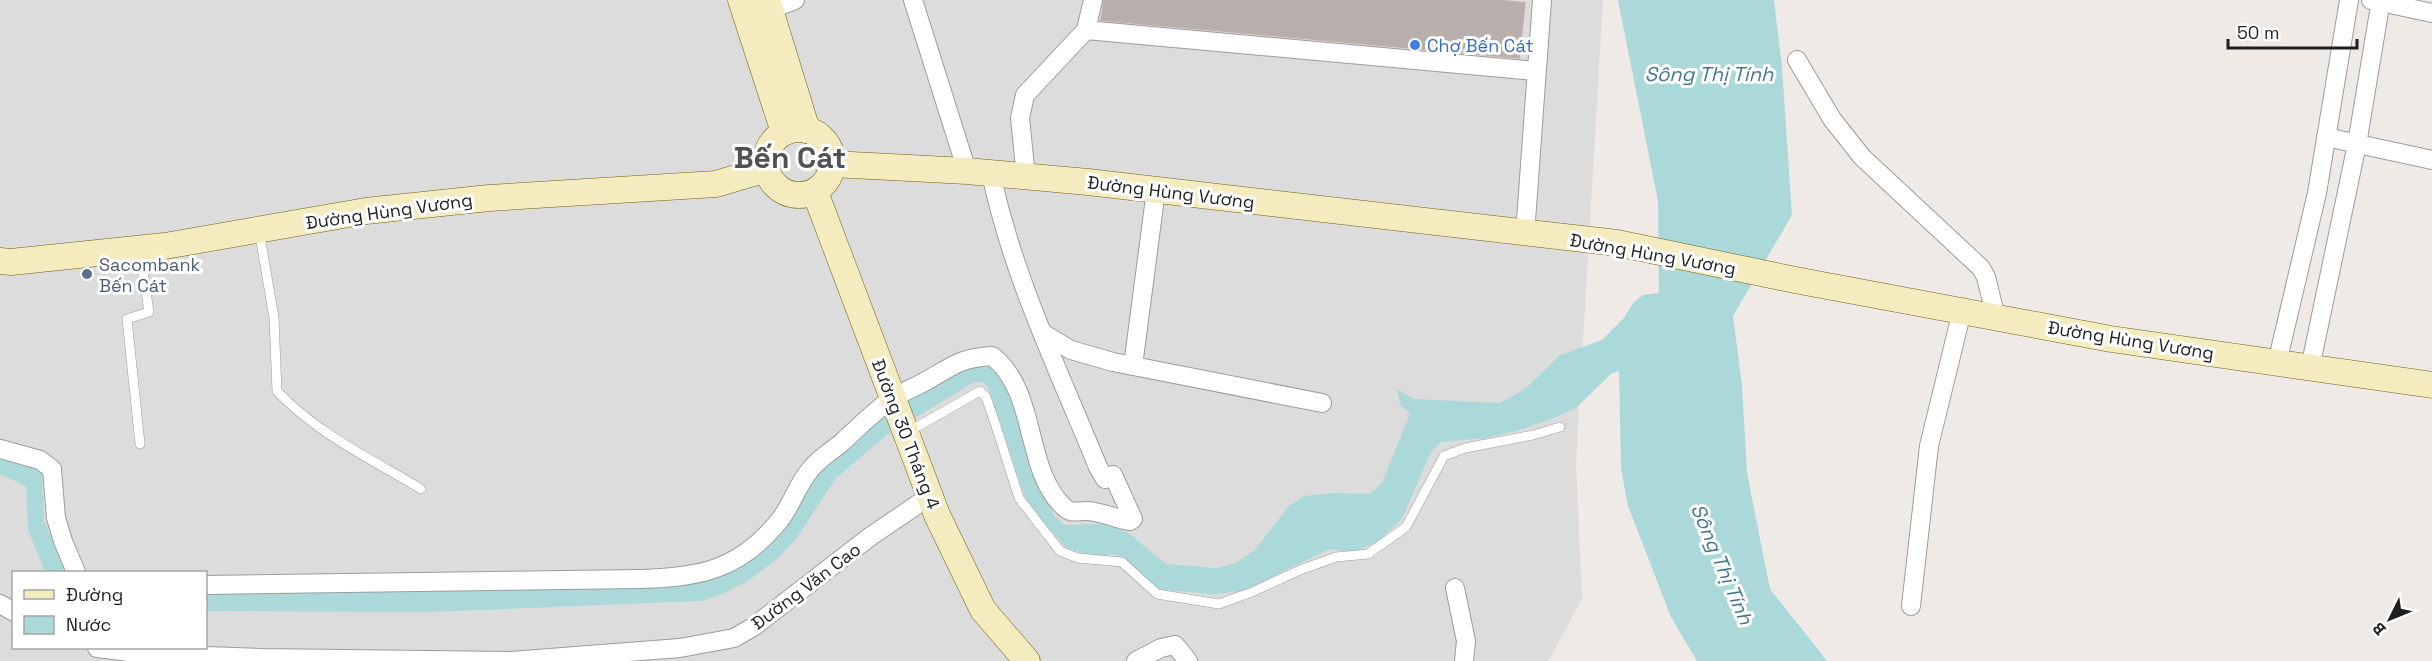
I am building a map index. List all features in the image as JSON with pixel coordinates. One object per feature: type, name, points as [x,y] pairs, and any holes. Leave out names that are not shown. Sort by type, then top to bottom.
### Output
[{"type":"main road","points":[[741,0],[780,83],[796,131]]},
{"type":"main road","points":[[768,5],[780,83]]},
{"type":"main road","points":[[796,131],[817,134],[826,143],[831,153],[832,164],[830,175],[824,185],[815,192],[805,195],[785,193],[776,187],[766,169],[766,158],[769,147],[796,131]]},
{"type":"main road","name":"Đường Hùng Vương","points":[[832,164],[979,172],[1617,243],[1795,280],[2111,339],[2432,386]]},
{"type":"main road","name":"Đường Hùng Vương","points":[[3,262],[140,248],[366,211],[489,198],[716,184],[766,169]]},
{"type":"main road","name":"Đường 30 Tháng 4","points":[[815,192],[930,496],[983,610],[1027,661]]},
{"type":"street","points":[[768,5],[795,0]]},
{"type":"street","points":[[207,585],[641,579],[695,575],[734,560],[752,546],[779,521],[810,469],[893,400],[950,365],[967,358],[993,356],[1002,363],[1014,379],[1039,462],[1051,490],[1064,508],[1075,513],[1085,511],[1130,521],[1133,519],[1113,475],[1105,479],[1098,467],[1000,219],[979,172],[913,0]]},
{"type":"street","points":[[1026,177],[1020,118],[1025,95],[1086,30],[1093,0]]},
{"type":"street","points":[[1525,234],[1542,0]]},
{"type":"street","points":[[2277,363],[2317,193],[2349,0]]},
{"type":"street","points":[[2310,368],[2357,144],[2378,1],[2432,13]]},
{"type":"street","points":[[1086,30],[1536,71]]},
{"type":"street","points":[[1797,60],[1832,119],[1862,157],[1981,267],[1986,277],[1996,318]]},
{"type":"street","points":[[2326,137],[2432,160]]},
{"type":"street","points":[[1133,366],[1156,190]]},
{"type":"street","points":[[1911,606],[1929,446],[1962,311]]},
{"type":"street","points":[[1044,334],[1071,350],[1133,366],[1322,403]]},
{"type":"street","points":[[0,449],[40,460],[52,469],[56,518],[75,571]]},
{"type":"street","name":"Đường Văn Cao","points":[[105,649],[145,654],[262,658],[511,661],[680,648],[713,642],[734,638],[753,627],[871,537],[930,496]]},
{"type":"street","points":[[1455,588],[1466,641],[1464,661]]},
{"type":"street","points":[[1136,661],[1161,648],[1175,645],[1188,661]]},
{"type":"lane","points":[[259,230],[274,318],[278,391],[288,402],[338,438],[421,489]]},
{"type":"lane","points":[[140,248],[149,312],[127,319],[140,444]]},
{"type":"lane","points":[[904,430],[980,391],[986,397],[998,429],[1019,498],[1060,551],[1078,558],[1122,562],[1157,594],[1219,604],[1327,560],[1368,554],[1406,527],[1444,456],[1465,448],[1533,435],[1560,427]]},
{"type":"shaded area","points":[[0,0],[1603,0],[1576,462],[1582,599],[1548,661],[0,661]]},
{"type":"water","name":"Sông Thị Tính","points":[[1618,0],[1774,0],[1782,67],[1792,215],[1733,316],[1742,385],[1747,473],[1770,589],[1827,661],[1697,661],[1671,617],[1628,506],[1621,469],[1619,371],[1612,373],[1576,408],[1554,418],[1520,430],[1485,438],[1441,442],[1431,452],[1402,519],[1379,541],[1354,552],[1329,549],[1241,592],[1209,594],[1156,589],[1115,554],[1096,556],[1067,549],[1025,497],[988,387],[982,382],[974,382],[887,435],[836,478],[796,539],[776,560],[745,583],[701,601],[427,612],[207,611],[207,588],[720,571],[808,480],[871,421],[960,367],[988,364],[1008,386],[1054,516],[1065,525],[1102,524],[1127,532],[1166,564],[1216,568],[1236,563],[1255,550],[1288,507],[1304,496],[1335,493],[1370,494],[1382,483],[1410,414],[1400,404],[1397,389],[1414,399],[1500,403],[1525,389],[1560,355],[1602,340],[1623,319],[1634,302],[1643,295],[1659,293],[1658,201]]},
{"type":"water","points":[[0,459],[38,470],[42,474],[44,521],[67,571],[45,571],[28,530],[26,486],[0,474]]},
{"type":"building","name":"Chợ Bến Cát","points":[[1104,0],[1497,0],[1525,3],[1519,58],[1101,20]]},
{"type":"place","name":"Chợ Bến Cát","points":[[1415,45]]},
{"type":"place","name":"Sacombank Bến Cát","points":[[87,274]]},
{"type":"district","name":"Bến Cát","points":[[790,157]]}]
